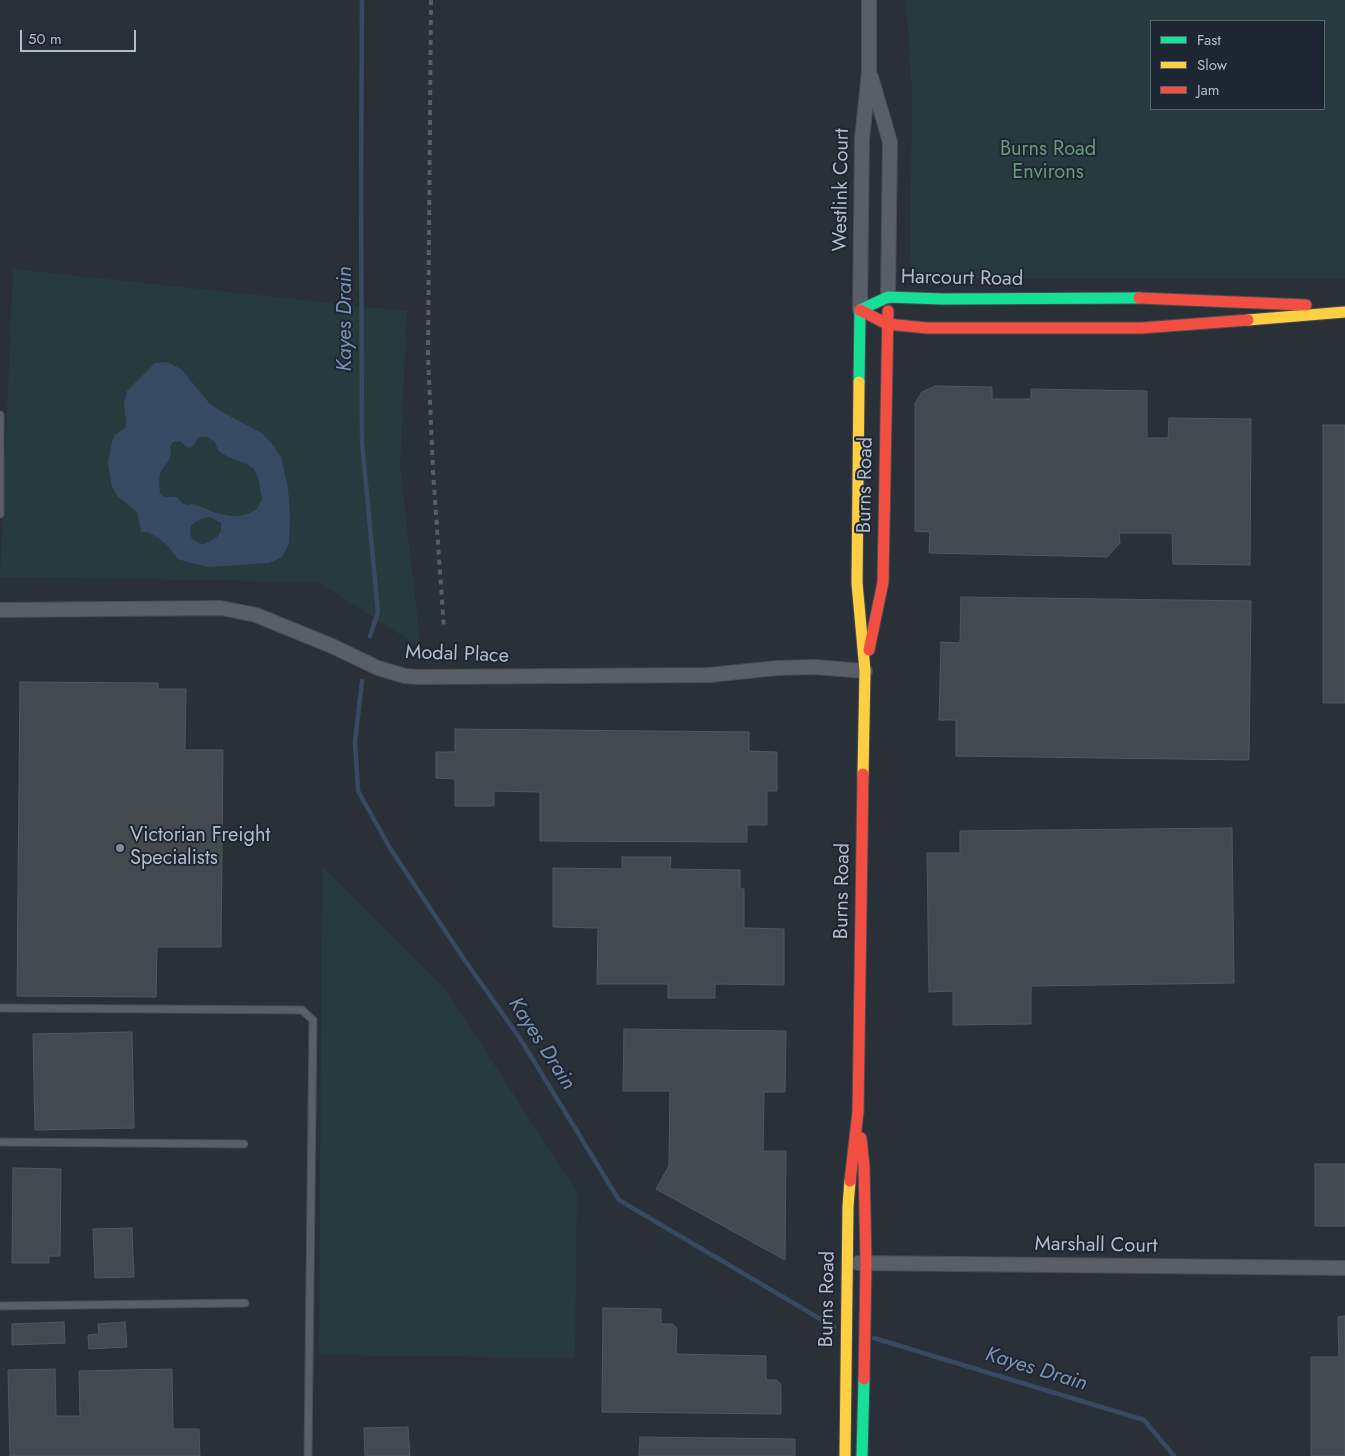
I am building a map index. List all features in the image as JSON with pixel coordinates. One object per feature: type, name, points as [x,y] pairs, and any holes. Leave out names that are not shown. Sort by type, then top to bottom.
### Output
[{"type":"street","name":"Westlink Court","points":[[860,310],[862,139],[869,72],[869,0]]},
{"type":"street","name":"Westlink Court","points":[[869,72],[890,142],[888,297]]},
{"type":"street","name":"Harcourt Road","points":[[860,310],[888,297],[942,299],[1137,298],[1345,307]]},
{"type":"street","name":"Burns Road","points":[[865,671],[883,582],[888,297]]},
{"type":"street","name":"Burns Road","points":[[845,1456],[848,1206],[851,1163],[858,1112],[865,671],[857,583],[860,310]]},
{"type":"street","points":[[860,310],[887,324],[926,328],[1141,328],[1345,312]]},
{"type":"street","name":"Modal Place","points":[[0,610],[221,608],[256,615],[332,646],[378,668],[412,676],[700,675],[777,668],[814,667],[865,671]]},
{"type":"street","name":"Burns Road","points":[[858,1112],[864,1166],[866,1264],[862,1456]]},
{"type":"street","name":"Marshall Court","points":[[847,1263],[1345,1268]]},
{"type":"lane","points":[[0,415],[0,514]]},
{"type":"lane","points":[[0,1008],[302,1010],[313,1020],[308,1456]]},
{"type":"lane","points":[[0,1142],[244,1144]]},
{"type":"lane","points":[[0,1306],[245,1303]]},
{"type":"green space","name":"Burns Road Environs","points":[[906,0],[1345,0],[1345,278],[926,278],[912,273],[910,266],[912,93]]},
{"type":"green space","points":[[13,269],[407,311],[400,466],[421,648],[319,582],[0,577]]},
{"type":"green space","points":[[322,866],[442,985],[577,1191],[575,1358],[319,1355]]},
{"type":"water","points":[[167,362],[181,369],[210,404],[263,434],[281,457],[288,488],[290,514],[289,544],[282,557],[269,563],[209,567],[178,559],[167,545],[158,538],[148,532],[141,532],[137,512],[117,496],[111,484],[108,462],[112,442],[115,435],[125,428],[124,402],[127,391],[155,363]],"holes":[[[199,437],[208,437],[214,441],[219,451],[254,469],[258,477],[262,499],[257,509],[239,516],[230,516],[213,512],[194,504],[187,505],[182,503],[177,497],[164,497],[160,494],[160,473],[169,460],[170,447],[173,442],[180,441],[188,448],[193,446]],[[210,517],[221,523],[221,531],[216,538],[200,544],[192,539],[190,533],[191,526],[195,522]]]},
{"type":"building","points":[[935,386],[992,387],[992,399],[1031,399],[1031,389],[1147,391],[1147,438],[1168,438],[1169,418],[1251,419],[1250,565],[1173,564],[1172,533],[1119,533],[1120,543],[1107,557],[929,553],[930,532],[915,531],[915,403],[922,392]]},
{"type":"building","points":[[1323,425],[1345,425],[1345,703],[1323,703]]},
{"type":"building","points":[[961,597],[1251,601],[1249,760],[956,756],[956,720],[939,720],[941,642],[960,643]]},
{"type":"building","name":"Victorian Freight Specialists","points":[[20,682],[158,683],[158,689],[186,689],[185,750],[223,750],[221,947],[157,947],[156,997],[17,996]]},
{"type":"building","points":[[455,729],[749,732],[749,751],[777,752],[777,791],[767,791],[767,825],[747,825],[747,842],[540,841],[540,792],[494,791],[494,806],[455,806],[455,779],[436,778],[436,752],[455,752]]},
{"type":"building","points":[[1232,828],[1234,983],[1031,986],[1031,1024],[953,1025],[953,991],[929,992],[927,853],[960,853],[960,831]]},
{"type":"building","points":[[622,857],[671,857],[670,869],[740,870],[740,889],[744,889],[744,928],[784,929],[784,985],[715,984],[715,998],[668,998],[668,984],[597,984],[598,928],[553,927],[553,868],[622,869]]},
{"type":"building","points":[[624,1029],[786,1031],[785,1092],[764,1092],[763,1151],[786,1151],[785,1260],[656,1189],[669,1166],[670,1091],[623,1091]]},
{"type":"building","points":[[132,1032],[134,1128],[35,1130],[33,1034]]},
{"type":"building","points":[[1315,1164],[1345,1164],[1345,1226],[1315,1226]]},
{"type":"building","points":[[13,1168],[61,1169],[60,1256],[49,1256],[49,1263],[12,1263]]},
{"type":"building","points":[[132,1228],[134,1277],[95,1278],[93,1229]]},
{"type":"building","points":[[603,1308],[661,1309],[661,1324],[673,1324],[677,1329],[676,1354],[766,1356],[766,1380],[777,1380],[781,1385],[781,1414],[602,1412]]},
{"type":"building","points":[[1345,1316],[1345,1456],[1311,1456],[1311,1357],[1339,1357],[1338,1317]]},
{"type":"building","points":[[64,1322],[65,1343],[12,1345],[12,1324]]},
{"type":"building","points":[[125,1322],[127,1347],[89,1349],[88,1335],[99,1334],[98,1324]]},
{"type":"building","points":[[55,1369],[56,1416],[80,1416],[79,1371],[172,1369],[173,1429],[199,1429],[200,1456],[10,1456],[8,1370]]},
{"type":"building","points":[[408,1427],[410,1456],[365,1456],[364,1428]]},
{"type":"building","points":[[640,1437],[795,1439],[795,1456],[639,1456]]},
{"type":"waterway","name":"Kayes Drain","points":[[362,0],[362,442],[378,612],[370,636]]},
{"type":"waterway","name":"Kayes Drain","points":[[362,681],[355,742],[358,791],[390,848],[521,1040],[619,1200],[834,1327]]},
{"type":"waterway","name":"Kayes Drain","points":[[874,1338],[1144,1420],[1174,1456]]},
{"type":"railway","points":[[431,0],[428,354],[433,471],[444,629]]},
{"type":"traffic: fast","points":[[860,310],[888,297],[942,299],[1139,298]]},
{"type":"traffic: fast","points":[[859,382],[860,310]]},
{"type":"traffic: fast","points":[[862,1456],[864,1379]]},
{"type":"traffic: slow","points":[[1248,320],[1345,312]]},
{"type":"traffic: slow","points":[[859,382],[857,583],[865,671],[863,774]]},
{"type":"traffic: slow","points":[[845,1456],[848,1206],[850,1181]]},
{"type":"traffic: jam","points":[[1139,298],[1306,305]]},
{"type":"traffic: jam","points":[[860,310],[887,324],[927,328],[1141,328],[1248,320]]},
{"type":"traffic: jam","points":[[869,650],[883,582],[888,311]]},
{"type":"traffic: jam","points":[[850,1181],[858,1112],[863,774]]},
{"type":"traffic: jam","points":[[861,1138],[864,1166],[866,1263],[864,1379]]},
{"type":"place","name":"Victorian Freight Specialists","points":[[120,848]]}]
